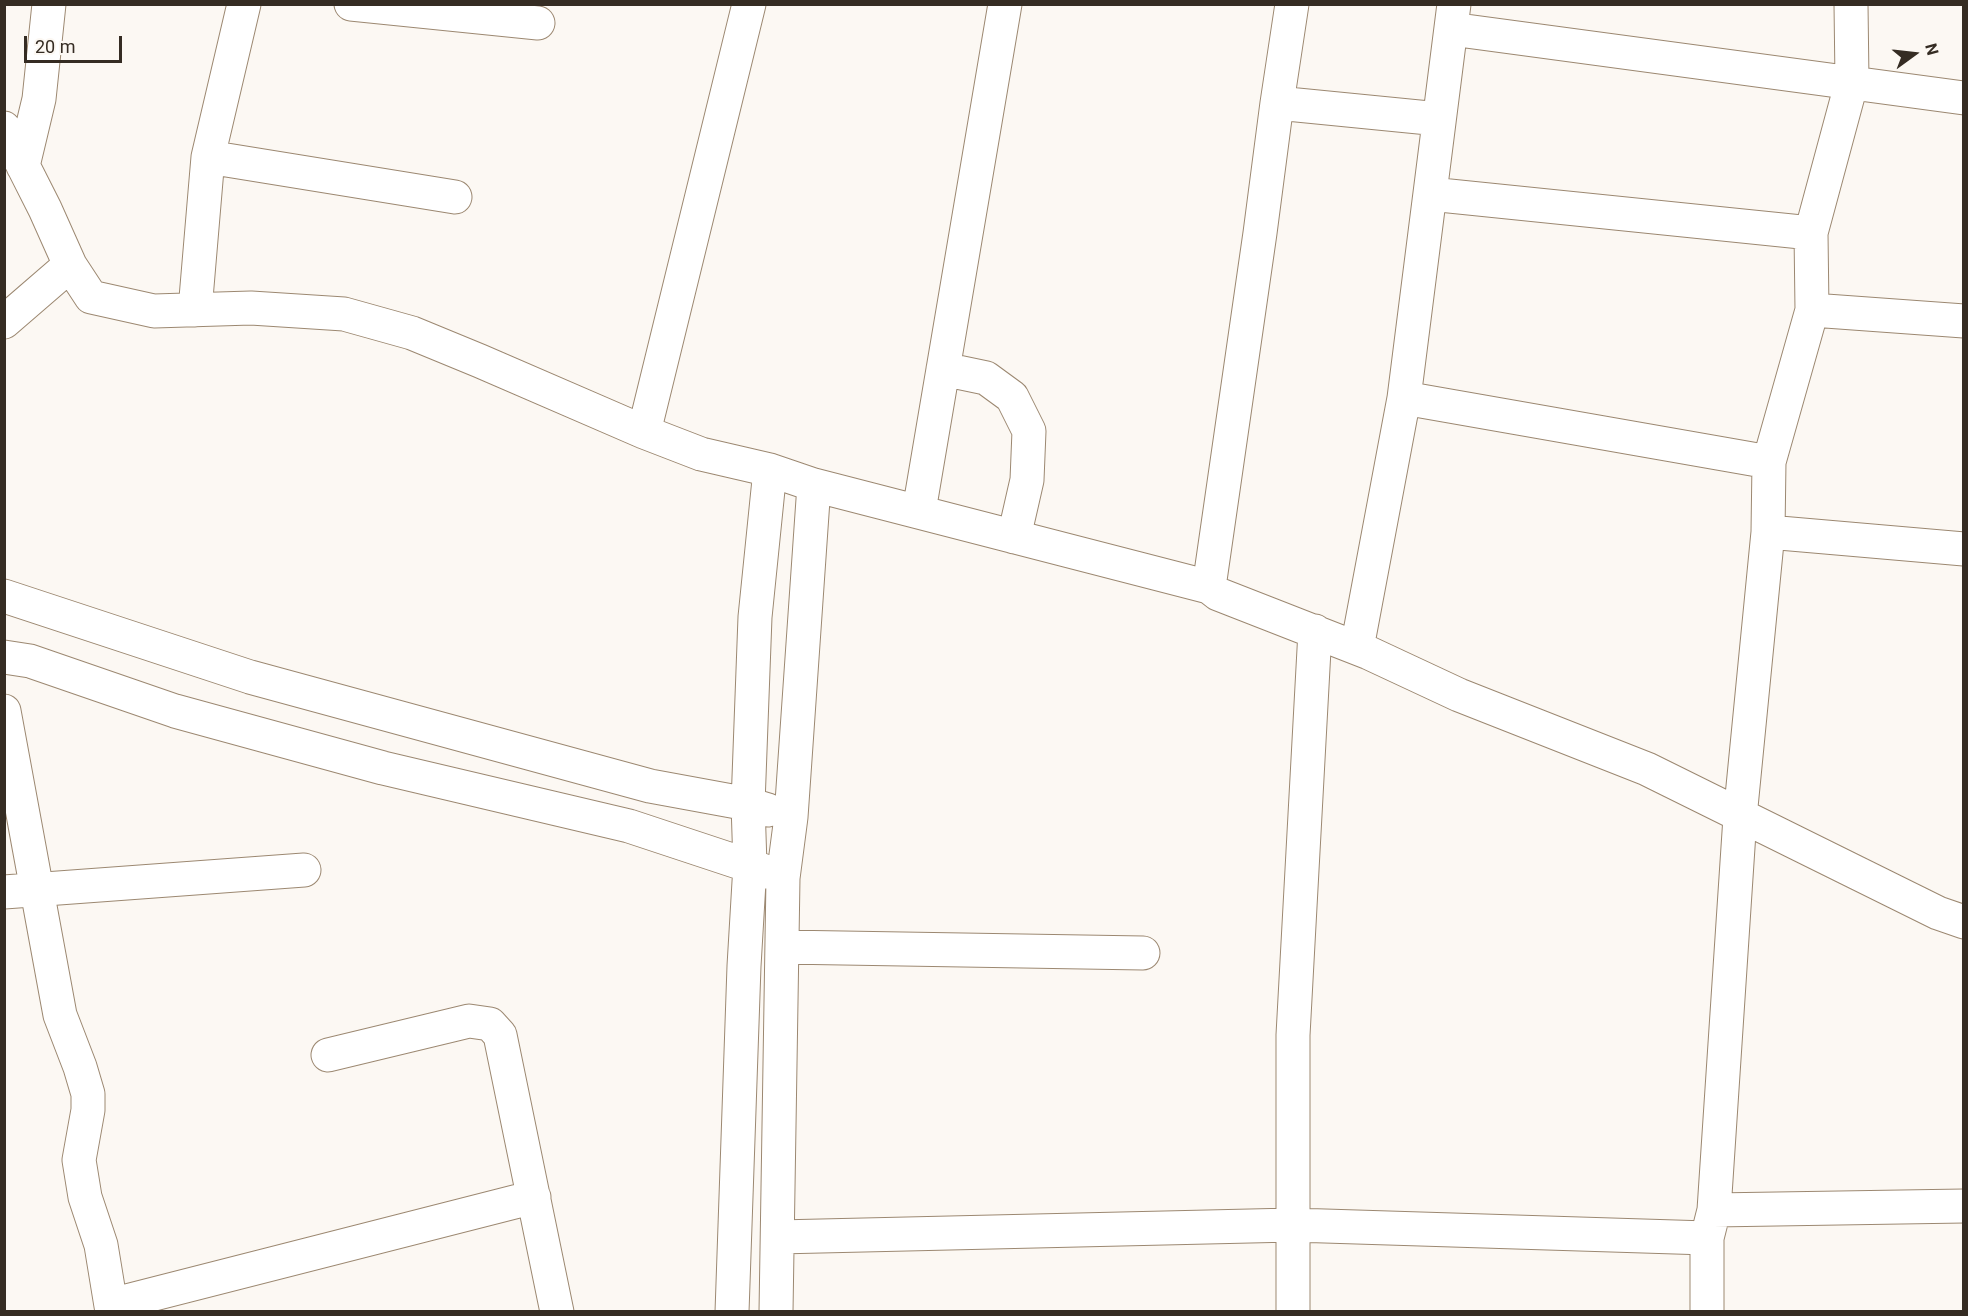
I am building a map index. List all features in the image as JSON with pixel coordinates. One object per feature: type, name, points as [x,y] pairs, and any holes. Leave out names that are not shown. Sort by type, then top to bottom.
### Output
[{"type":"street","points":[[23,166],[39,99],[49,4]]},
{"type":"street","points":[[195,310],[208,157],[244,4]]},
{"type":"street","points":[[351,4],[538,23]]},
{"type":"street","points":[[644,432],[749,4]]},
{"type":"street","points":[[919,511],[1005,4]]},
{"type":"street","points":[[1209,587],[1260,233],[1276,103],[1292,4]]},
{"type":"street","points":[[1707,1311],[1711,1224],[1740,817],[1768,532],[1769,462],[1812,310],[1811,233],[1852,81],[1851,4]]},
{"type":"street","points":[[1357,648],[1404,399],[1453,17],[1964,98]]},
{"type":"street","points":[[1276,103],[1439,119]]},
{"type":"street","points":[[4,128],[45,209],[69,265],[92,297],[154,311],[251,308],[344,314],[412,333],[701,454],[770,470],[814,485],[1209,587],[1218,594],[1357,648],[1459,695],[1647,769],[1938,913],[1964,922]]},
{"type":"street","points":[[208,157],[455,197]]},
{"type":"street","points":[[1430,194],[1811,233]]},
{"type":"street","points":[[4,322],[69,265]]},
{"type":"street","points":[[1812,310],[1964,321]]},
{"type":"street","points":[[943,369],[986,378],[1012,397],[1029,431],[1027,480],[1014,537]]},
{"type":"street","points":[[1404,399],[1769,462]]},
{"type":"street","points":[[732,1311],[744,966],[750,866],[748,804],[755,617],[770,470]]},
{"type":"street","points":[[776,1311],[783,878],[791,817],[814,485]]},
{"type":"street","points":[[1768,532],[1964,549]]},
{"type":"street","points":[[4,596],[249,676],[650,786],[748,804],[791,817]]},
{"type":"street","points":[[1293,1311],[1293,1035],[1315,631]]},
{"type":"street","points":[[4,657],[30,661],[175,711],[383,768],[629,826],[783,878]]},
{"type":"street","points":[[4,711],[60,1015],[88,1094],[88,1110],[79,1160],[85,1197],[101,1245],[111,1308],[534,1197]]},
{"type":"street","points":[[4,892],[304,870]]},
{"type":"street","points":[[783,947],[1143,953]]},
{"type":"street","points":[[328,1055],[469,1021],[490,1024],[500,1035],[557,1311]]},
{"type":"street","points":[[778,1237],[1293,1225],[1711,1224],[1964,1206]]}]
